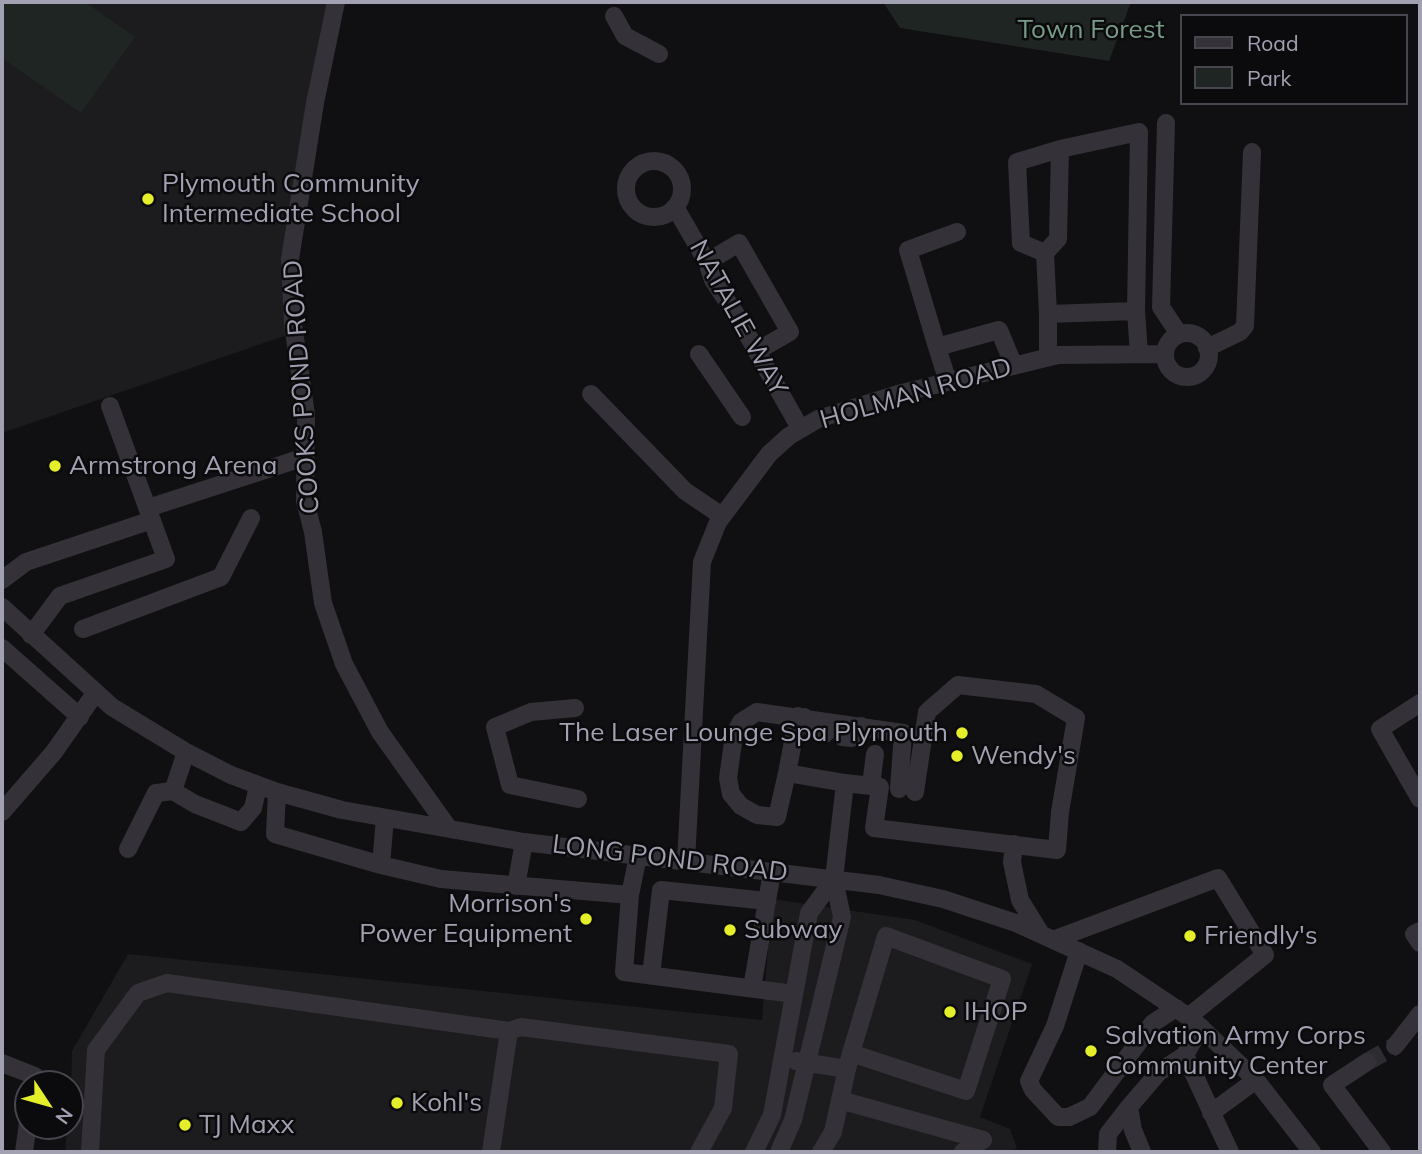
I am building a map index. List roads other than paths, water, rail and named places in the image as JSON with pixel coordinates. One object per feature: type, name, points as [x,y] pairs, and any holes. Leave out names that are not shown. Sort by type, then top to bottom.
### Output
[{"type":"street","name":"COOKS POND ROAD","points":[[336,2],[315,103],[290,259],[293,324],[306,415],[305,501],[330,628],[344,664],[380,732],[447,826]]},
{"type":"street","points":[[614,16],[625,36],[659,54]]},
{"type":"street","points":[[1166,123],[1161,307],[1179,334]]},
{"type":"street","points":[[1045,253],[1021,243],[1017,162],[1060,149],[1139,132],[1136,311],[1139,354]]},
{"type":"street","points":[[1048,357],[1045,253],[1058,239],[1060,149]]},
{"type":"street","points":[[1208,348],[1240,332],[1245,326],[1252,152]]},
{"type":"street","name":"NATALIE WAY","points":[[675,207],[707,262],[713,280],[800,428]]},
{"type":"street","points":[[948,382],[908,250],[957,233]]},
{"type":"street","points":[[707,262],[739,243],[790,332],[757,351]]},
{"type":"street","points":[[1048,314],[1136,311]]},
{"type":"street","points":[[937,347],[999,330],[1014,366]]},
{"type":"street","points":[[1179,334],[1194,334],[1208,348],[1206,366],[1198,374],[1188,378],[1172,373],[1164,354],[1169,342],[1179,334]]},
{"type":"street","name":"HOLMAN ROAD","points":[[686,861],[699,588],[704,550],[722,516],[761,463],[800,428],[856,406],[1048,357],[1088,352],[1164,354]]},
{"type":"street","points":[[698,354],[742,417]]},
{"type":"street","points":[[591,394],[685,491],[722,516]]},
{"type":"street","points":[[31,635],[60,596],[166,559],[110,406]]},
{"type":"street","points":[[2,580],[26,562],[305,457]]},
{"type":"street","points":[[83,629],[221,577],[251,518]]},
{"type":"street","name":"LONG POND ROAD","points":[[5,618],[31,635],[94,695],[186,752],[258,786],[277,792],[385,818],[447,826],[524,842],[834,879],[943,899],[1047,937],[1126,974],[1188,1017],[1256,1080],[1311,1152]]},
{"type":"street","points":[[2,648],[79,717]]},
{"type":"street","points":[[787,773],[880,786],[874,828],[1057,850],[1060,813],[1076,718],[1035,694],[958,685],[903,733]]},
{"type":"street","points":[[2,812],[94,695]]},
{"type":"street","points":[[1420,703],[1380,729],[1420,799]]},
{"type":"street","points":[[575,708],[531,712],[495,727],[510,785],[578,799]]},
{"type":"street","points":[[801,717],[777,817],[757,815],[741,806],[731,794],[728,778],[734,735],[741,722],[757,712],[801,717],[903,733]]},
{"type":"street","points":[[903,733],[907,790],[927,712]]},
{"type":"street","points":[[801,717],[814,731],[851,738],[861,726]]},
{"type":"street","points":[[173,790],[186,752]]},
{"type":"street","points":[[871,785],[875,754]]},
{"type":"street","points":[[779,1152],[793,1120],[842,917],[834,879],[845,783]]},
{"type":"street","points":[[128,849],[156,793],[173,790],[195,804],[241,822],[253,808],[258,786]]},
{"type":"street","points":[[277,792],[275,834],[441,879],[630,895]]},
{"type":"street","points":[[381,864],[385,818]]},
{"type":"street","points":[[516,886],[524,842]]},
{"type":"street","points":[[1014,844],[1012,862],[1020,900],[1047,937],[1218,878],[1265,955],[1188,1017],[1153,1023],[1090,1107],[1069,1117],[1058,1117],[1032,1090],[1029,1081],[1055,1026],[1079,951]]},
{"type":"street","points":[[638,856],[630,895],[624,971],[794,994]]},
{"type":"street","points":[[703,894],[708,864]]},
{"type":"street","points":[[752,988],[772,872]]},
{"type":"street","points":[[754,1152],[772,1115],[809,913],[834,879]]},
{"type":"street","points":[[651,975],[661,890],[767,901]]},
{"type":"street","points":[[1420,931],[1415,934],[1420,943]]},
{"type":"street","points":[[782,1058],[807,1063],[849,1061],[966,1091],[1002,979],[886,936],[849,1061],[834,1132],[821,1152]]},
{"type":"street","points":[[90,1152],[96,1051],[138,993],[167,984],[509,1031],[521,1027],[729,1054],[723,1108],[699,1152]]},
{"type":"street","points":[[1395,1046],[1420,1014]]},
{"type":"street","points":[[1188,1017],[1185,1055],[1230,1152]]},
{"type":"street","points":[[491,1152],[509,1031]]},
{"type":"street","points":[[1107,1152],[1108,1134],[1129,1107],[1159,1072],[1185,1055]]},
{"type":"street","points":[[1367,1062],[1332,1085],[1382,1152]]},
{"type":"street","points":[[2,1063],[20,1070]]},
{"type":"street","points":[[1211,1113],[1256,1080]]},
{"type":"street","points":[[840,1100],[983,1140],[963,1152]]},
{"type":"street","points":[[1129,1107],[1133,1130],[1142,1152]]},
{"type":"tunnel","points":[[1367,1062],[1395,1046]]},
{"type":"place","name":"Plymouth Community Intermediate School","points":[[148,199]]},
{"type":"place","name":"Armstrong Arena","points":[[55,466]]},
{"type":"place","name":"The Laser Lounge Spa Plymouth","points":[[962,733]]},
{"type":"place","name":"Wendy's","points":[[957,756]]},
{"type":"place","name":"Morrison's Power Equipment","points":[[586,919]]},
{"type":"place","name":"Subway","points":[[730,930]]},
{"type":"place","name":"Friendly's","points":[[1190,936]]},
{"type":"place","name":"IHOP","points":[[950,1012]]},
{"type":"place","name":"Salvation Army Corps Community Center","points":[[1091,1051]]},
{"type":"place","name":"Kohl's","points":[[397,1103]]},
{"type":"place","name":"TJ Maxx","points":[[185,1125]]},
{"type":"park label","name":"Town Forest","points":[[1091,30]]}]
